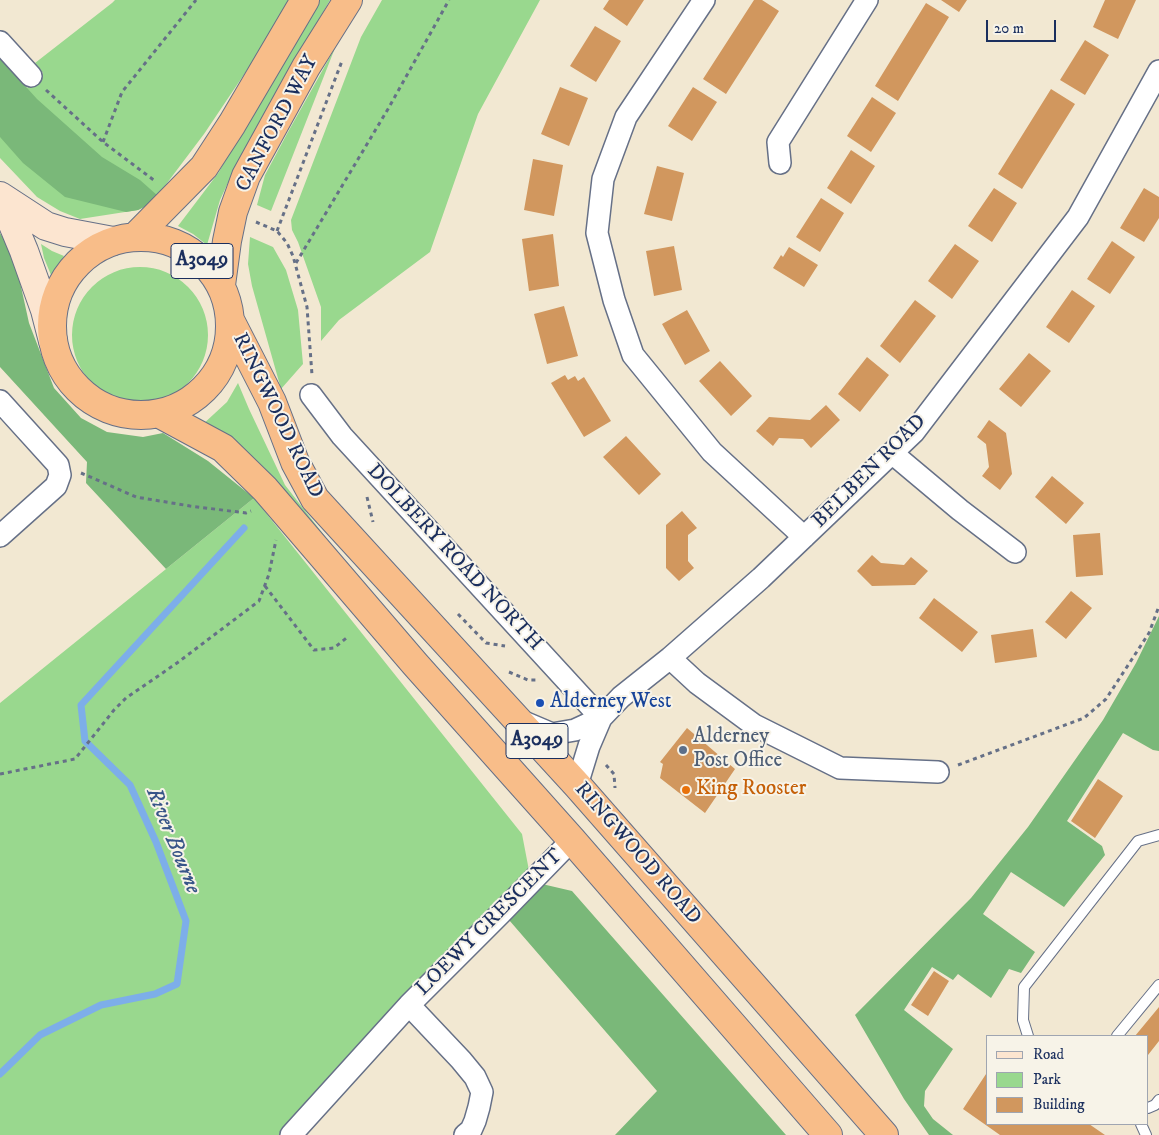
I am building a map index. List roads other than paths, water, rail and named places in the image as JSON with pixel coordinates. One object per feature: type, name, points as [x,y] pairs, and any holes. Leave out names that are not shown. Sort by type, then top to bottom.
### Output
[{"type":"highway","name":"CANFORD WAY","points":[[124,238],[204,167],[232,124],[305,0]]},
{"type":"highway","name":"CANFORD WAY","points":[[221,284],[233,212],[246,176],[306,67],[348,0]]},
{"type":"highway","name":"A3049","points":[[124,238],[170,241],[200,258],[221,284],[228,303],[231,322],[227,353],[212,381],[189,402],[154,420],[104,408],[80,392],[62,369],[52,352],[53,310],[64,280],[85,256],[124,238]]},
{"type":"highway","name":"RINGWOOD ROAD","points":[[231,322],[272,402],[295,462],[315,499],[577,785],[884,1135]]},
{"type":"highway","name":"RINGWOOD ROAD","points":[[154,420],[223,448],[266,489],[415,664],[572,840],[828,1135]]},
{"type":"main road","points":[[1,197],[46,226],[65,232],[124,238]]},
{"type":"main road","points":[[1,197],[24,251],[45,310],[52,352]]},
{"type":"street","points":[[704,0],[626,117],[603,179],[597,232],[614,300],[633,355],[712,452],[804,537]]},
{"type":"street","points":[[780,163],[778,142],[868,0]]},
{"type":"street","points":[[0,42],[31,76]]},
{"type":"street","name":"BELBEN ROAD","points":[[577,785],[600,718],[621,697],[670,658],[761,578],[914,432],[1078,217],[1159,71]]},
{"type":"street","name":"DOLBERY ROAD NORTH","points":[[311,395],[342,436],[600,718]]},
{"type":"street","points":[[0,401],[58,465],[60,475],[56,486],[0,536]]},
{"type":"street","points":[[892,453],[960,510],[1015,552]]},
{"type":"street","points":[[670,658],[697,682],[754,725],[840,768],[938,772]]},
{"type":"street","points":[[516,719],[552,734],[575,730],[600,718]]},
{"type":"street","name":"LOEWY CRESCENT","points":[[290,1135],[409,1005],[572,840]]},
{"type":"street","name":"LOEWY CRESCENT","points":[[409,1005],[461,1060],[475,1077],[482,1092],[476,1121],[471,1130],[465,1135]]},
{"type":"lane","points":[[1028,1035],[1023,1020],[1024,987],[1138,841],[1159,835]]},
{"type":"lane","points":[[1118,1035],[1159,985]]},
{"type":"lane","points":[[1149,1108],[1155,1105],[1159,1100]]},
{"type":"waterway","name":"River Bourne","points":[[0,1074],[40,1035],[101,1005],[155,994],[177,984],[186,921],[156,842],[130,785],[85,741],[81,705],[244,528]]},
{"type":"place","name":"Alderney West","points":[[540,703]]},
{"type":"place","name":"Alderney Post Office","points":[[683,750]]},
{"type":"place","name":"King Rooster","points":[[686,790]]}]
